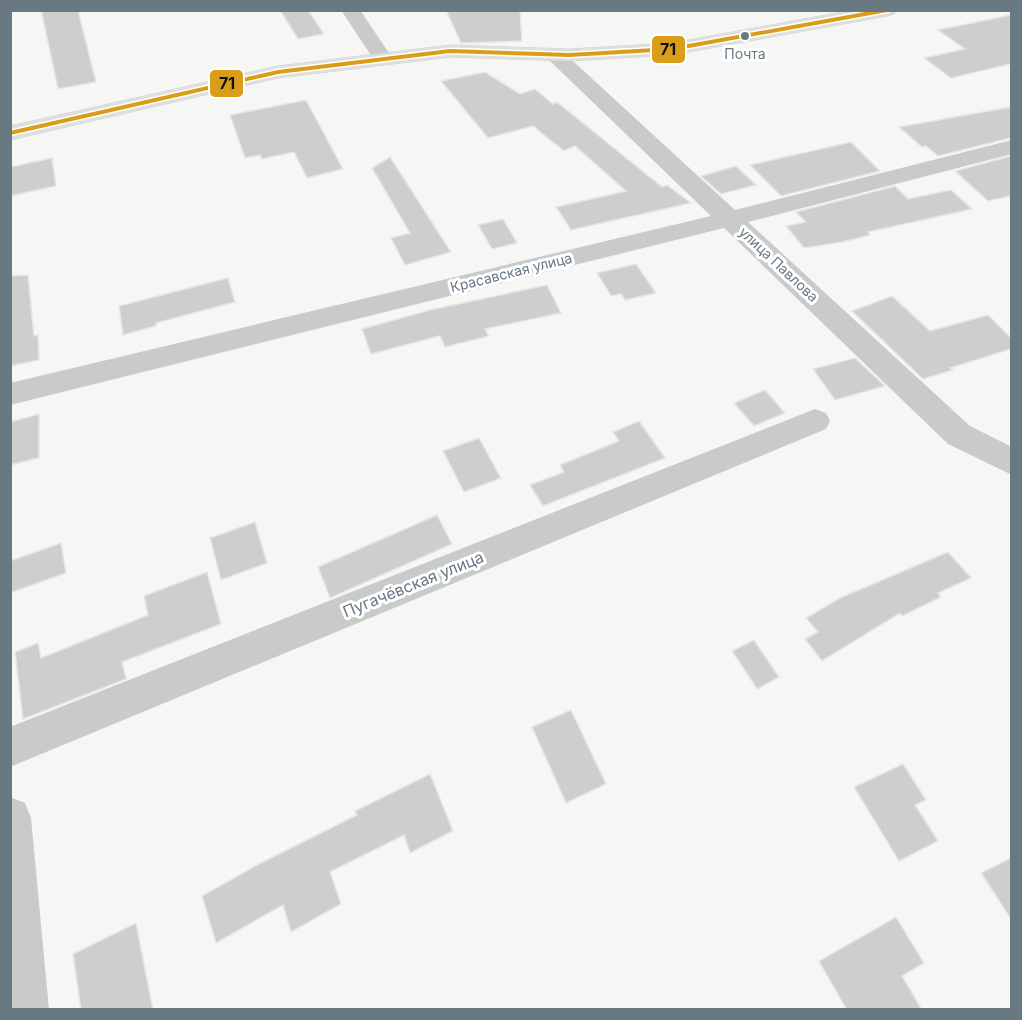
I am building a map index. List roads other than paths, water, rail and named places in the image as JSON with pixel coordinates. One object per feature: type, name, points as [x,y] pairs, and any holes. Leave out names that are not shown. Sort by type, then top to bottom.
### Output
[{"type":"main road","points":[[10,133],[278,72],[450,51],[555,55],[672,49],[887,10]]},
{"type":"street","points":[[350,10],[382,59]]},
{"type":"street","name":"улица Павлова","points":[[555,55],[959,435],[1011,462]]},
{"type":"street","name":"Красавская улица","points":[[10,394],[730,219],[1011,147]]},
{"type":"street","name":"Пугачёвская улица","points":[[10,747],[815,421]]},
{"type":"street","points":[[10,818],[25,1010]]},
{"type":"place","name":"Почта","points":[[745,36]]}]
